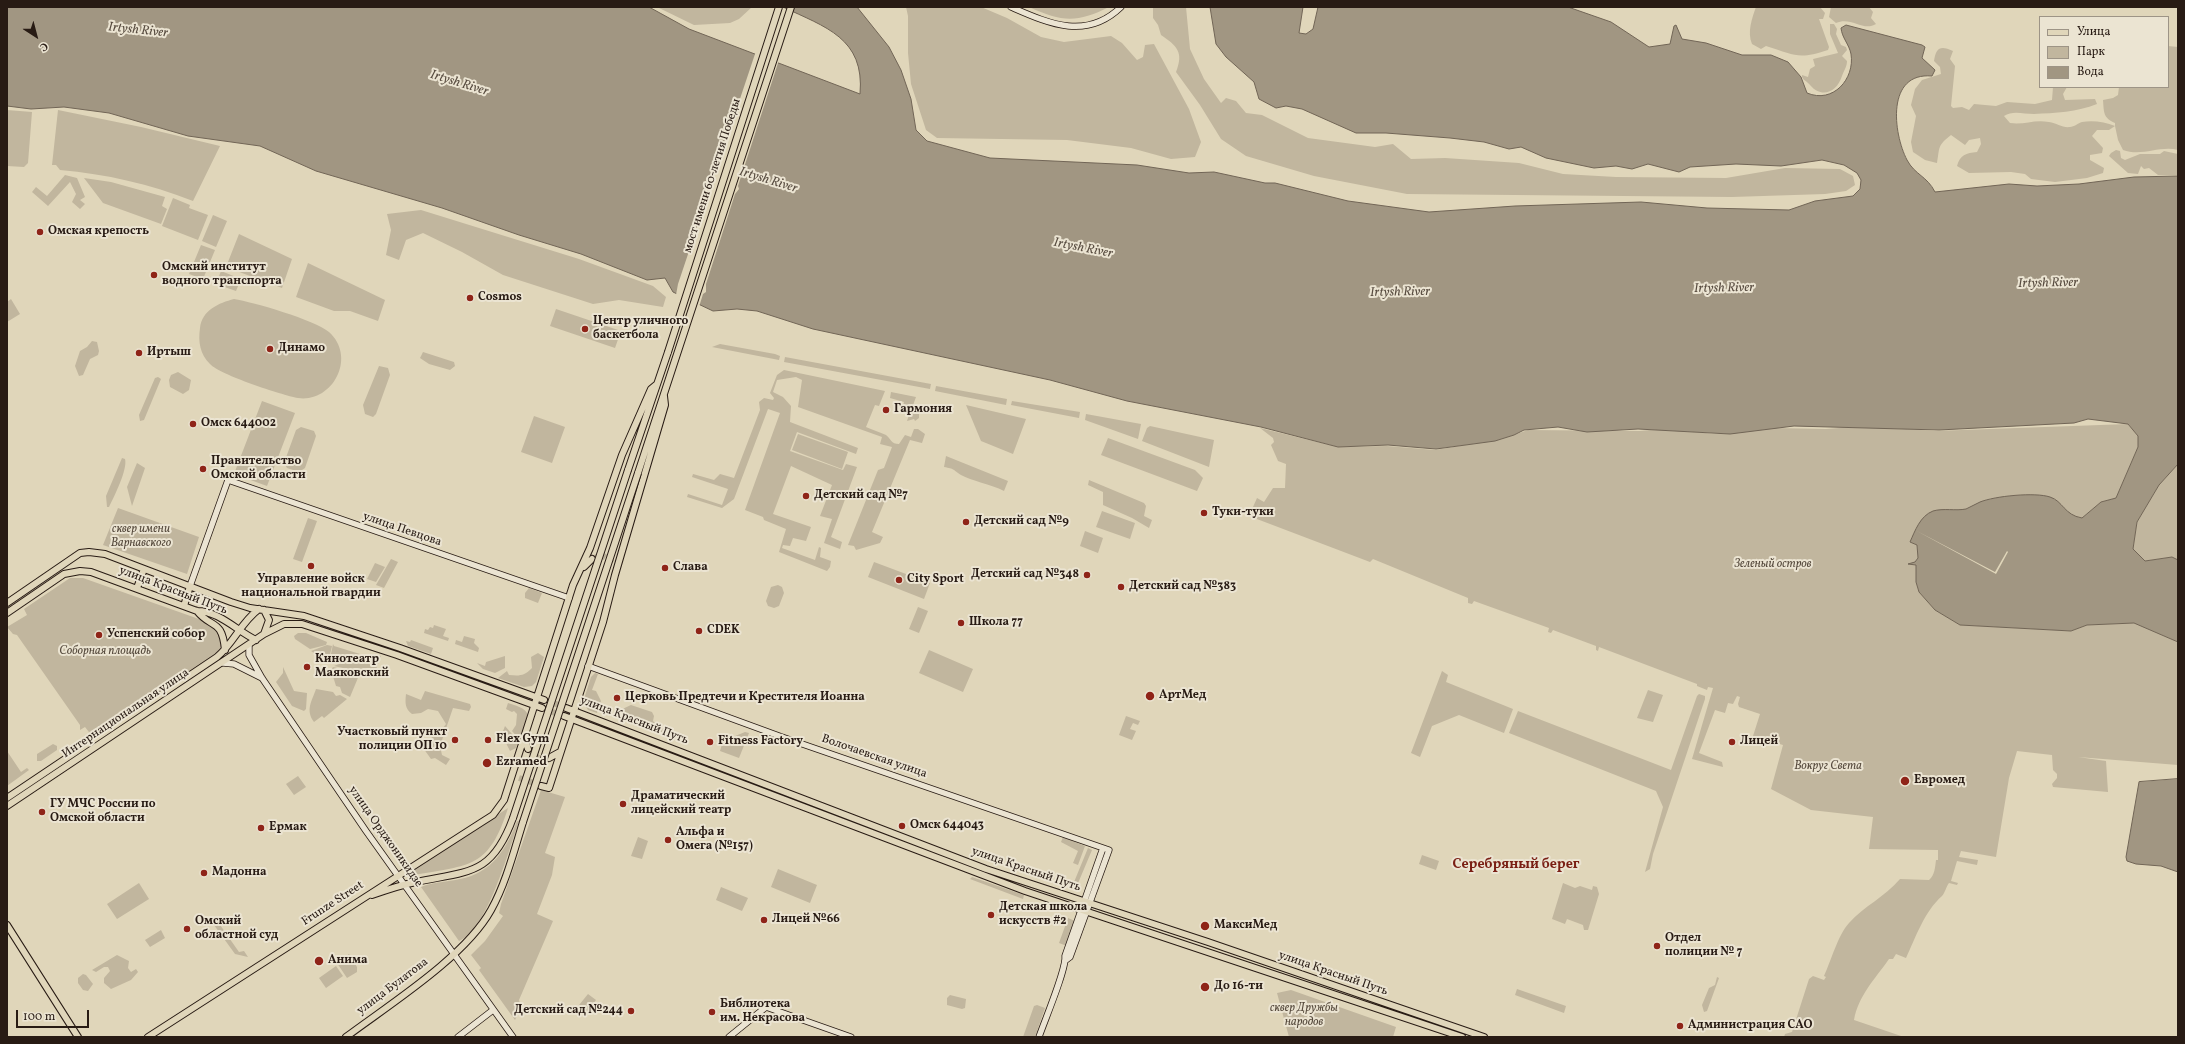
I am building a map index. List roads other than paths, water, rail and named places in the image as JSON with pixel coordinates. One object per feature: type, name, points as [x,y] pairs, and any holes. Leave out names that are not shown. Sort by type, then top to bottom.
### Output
[{"type":"main road","name":"мост имени 60-летия Победы","points":[[657,384],[779,7]]},
{"type":"main road","name":"мост имени 60-летия Победы","points":[[523,822],[791,7]]},
{"type":"main road","points":[[360,900],[405,885],[459,875],[474,870],[495,854],[502,843],[513,818],[657,384]]},
{"type":"main road","name":"Frunze Street","points":[[148,1037],[493,815],[504,800],[569,598],[592,542],[622,455],[651,389],[657,384]]},
{"type":"main road","points":[[541,786],[549,788],[609,602],[615,575],[666,405],[664,394]]},
{"type":"main road","name":"улица Красный Путь","points":[[7,603],[80,554],[93,552],[105,554],[231,602],[262,610],[288,612],[304,616],[400,648],[544,700]]},
{"type":"main road","points":[[579,573],[592,559]]},
{"type":"main road","points":[[613,563],[615,575]]},
{"type":"main road","points":[[137,588],[144,569]]},
{"type":"main road","name":"улица Красный Путь","points":[[7,612],[64,574],[86,571],[137,588],[197,611],[202,611],[218,617],[256,640]]},
{"type":"main road","points":[[184,606],[190,586]]},
{"type":"main road","points":[[262,610],[268,620],[264,634]]},
{"type":"main road","name":"Интернациональная улица","points":[[7,798],[172,688],[225,650],[251,616],[262,610]]},
{"type":"main road","points":[[197,611],[219,629],[223,635],[225,650]]},
{"type":"main road","points":[[256,640],[264,634],[284,624],[302,624],[397,655],[542,708]]},
{"type":"main road","name":"Интернациональная улица","points":[[7,806],[256,640]]},
{"type":"main road","name":"улица Красный Путь","points":[[566,708],[986,869],[1484,1037]]},
{"type":"main road","name":"улица Красный Путь","points":[[564,716],[991,878],[1462,1037]]},
{"type":"main road","points":[[524,738],[528,750]]},
{"type":"main road","points":[[549,758],[560,752]]},
{"type":"main road","points":[[512,776],[519,778]]},
{"type":"main road","points":[[855,826],[856,819]]},
{"type":"main road","name":"улица Булатова","points":[[346,1037],[454,954],[472,936],[491,910],[511,860],[523,822]]},
{"type":"main road","points":[[7,925],[78,1037]]},
{"type":"street","points":[[1011,7],[1045,22],[1060,26],[1074,27],[1100,21],[1121,7]]},
{"type":"street","name":"улица Певцова","points":[[190,586],[228,480],[569,598]]},
{"type":"street","name":"улица Орджоникидзе","points":[[249,645],[249,654],[260,670],[262,678],[398,875],[513,1037]]},
{"type":"street","points":[[223,663],[234,664],[262,678]]},
{"type":"street","name":"Волочаевская улица","points":[[588,666],[782,737],[1109,850],[1086,902]]},
{"type":"street","points":[[1039,1037],[1066,960],[1065,956],[1084,910],[1103,848]]},
{"type":"street","points":[[729,1037],[766,1007],[851,1037]]},
{"type":"street","points":[[458,1037],[493,1010]]},
{"type":"water","name":"Irtysh River","points":[[7,7],[649,7],[689,29],[860,94],[860,75],[856,60],[849,47],[839,37],[827,29],[783,7],[857,7],[889,47],[901,70],[911,99],[916,130],[927,141],[990,158],[1137,165],[1189,173],[1214,172],[1265,183],[1275,183],[1348,201],[1429,212],[1515,206],[1641,202],[1707,208],[1789,210],[1815,201],[1853,196],[1860,189],[1861,180],[1857,173],[1844,165],[1822,160],[1781,166],[1736,164],[1690,167],[1679,172],[1648,164],[1632,169],[1616,166],[1594,168],[1546,158],[1521,147],[1509,149],[1484,142],[1450,138],[1386,133],[1356,133],[1302,109],[1286,106],[1276,108],[1259,99],[1254,82],[1226,57],[1216,44],[1210,7],[1303,7],[1299,33],[1306,34],[1313,29],[1318,7],[1568,7],[1611,22],[1649,47],[1670,44],[1674,26],[1676,25],[1682,39],[1706,43],[1742,55],[1771,55],[1788,62],[1801,77],[1807,93],[1817,96],[1833,92],[1846,80],[1851,63],[1851,54],[1841,28],[1846,25],[1922,45],[1925,47],[1922,58],[1935,70],[1932,76],[1917,77],[1907,84],[1900,94],[1897,106],[1897,121],[1902,148],[1907,160],[1910,165],[1928,182],[1935,192],[2009,184],[2037,186],[2079,184],[2134,177],[2178,176],[2178,464],[2159,485],[2137,522],[2133,549],[2145,561],[2172,557],[2178,560],[2178,642],[2134,623],[2087,625],[2071,631],[1960,625],[1935,610],[1919,592],[1916,582],[1916,565],[1908,564],[1915,562],[1918,558],[1917,545],[1910,542],[1918,524],[1928,513],[1933,511],[1966,509],[1980,502],[1995,498],[2015,495],[2035,495],[2050,497],[2071,514],[2082,518],[2101,502],[2116,498],[2138,447],[2138,436],[2128,424],[2088,419],[2074,423],[1939,430],[1794,426],[1730,434],[1638,429],[1587,432],[1558,427],[1524,430],[1495,441],[1436,449],[1388,445],[1338,447],[1261,427],[1127,401],[1050,380],[813,329],[757,311],[737,309],[713,311],[673,292],[665,278],[647,280],[581,254],[519,235],[442,208],[316,171],[260,146],[188,136],[109,113],[64,107],[31,109],[7,106]]},
{"type":"water","points":[[2178,779],[2178,872],[2161,866],[2136,864],[2127,861],[2126,857],[2139,782]]},
{"type":"tunnel","points":[[592,559],[602,555],[613,563]]},
{"type":"tunnel","points":[[544,700],[565,707]]},
{"type":"tunnel","points":[[542,708],[563,716]]},
{"type":"tunnel","points":[[528,749],[538,758],[549,758]]},
{"type":"tunnel","points":[[519,778],[540,785]]},
{"type":"place","name":"Омская крепость","points":[[40,232]]},
{"type":"place","name":"Омский институт водного транспорта","points":[[154,275]]},
{"type":"place","name":"Cosmos","points":[[470,298]]},
{"type":"place","name":"Центр уличного баскетбола","points":[[585,329]]},
{"type":"place","name":"Динамо","points":[[270,349]]},
{"type":"place","name":"Иртыш","points":[[139,353]]},
{"type":"place","name":"Гармония","points":[[886,410]]},
{"type":"place","name":"Омск 644002","points":[[193,424]]},
{"type":"place","name":"Правительство Омской области","points":[[203,469]]},
{"type":"place","name":"Детский сад №7","points":[[806,496]]},
{"type":"place","name":"Туки-туки","points":[[1204,513]]},
{"type":"place","name":"Детский сад №9","points":[[966,522]]},
{"type":"place","name":"Управление войск национальной гвардии","points":[[311,566]]},
{"type":"place","name":"Слава","points":[[665,568]]},
{"type":"place","name":"Детский сад №348","points":[[1087,575]]},
{"type":"place","name":"City Sport","points":[[899,580]]},
{"type":"place","name":"Детский сад №383","points":[[1121,587]]},
{"type":"place","name":"Школа 77","points":[[961,623]]},
{"type":"place","name":"CDEK","points":[[699,631]]},
{"type":"place","name":"Успенский собор","points":[[99,635]]},
{"type":"place","name":"Кинотеатр Маяковский","points":[[307,667]]},
{"type":"place","name":"АртМед","points":[[1150,696]]},
{"type":"place","name":"Церковь Предтечи и Крестителя Иоанна","points":[[617,698]]},
{"type":"place","name":"Участковый пункт полиции ОП 10","points":[[455,740]]},
{"type":"place","name":"Flex Gym","points":[[488,740]]},
{"type":"place","name":"Fitness Factory","points":[[710,742]]},
{"type":"place","name":"Лицей","points":[[1732,742]]},
{"type":"place","name":"Ezramed","points":[[487,763]]},
{"type":"place","name":"Евромед","points":[[1905,781]]},
{"type":"place","name":"Драматический лицейский театр","points":[[623,804]]},
{"type":"place","name":"ГУ МЧС России по Омской области","points":[[42,812]]},
{"type":"place","name":"Омск 644043","points":[[902,826]]},
{"type":"place","name":"Ермак","points":[[261,828]]},
{"type":"place","name":"Альфа и Омега (№157)","points":[[668,840]]},
{"type":"place","name":"Мадонна","points":[[204,873]]},
{"type":"place","name":"Детская школа искусств #2","points":[[991,915]]},
{"type":"place","name":"Лицей №66","points":[[764,920]]},
{"type":"place","name":"МаксиМед","points":[[1205,926]]},
{"type":"place","name":"Омский областной суд","points":[[187,929]]},
{"type":"place","name":"Отдел полиции № 7","points":[[1657,946]]},
{"type":"place","name":"Анима","points":[[319,961]]},
{"type":"place","name":"До 16-ти","points":[[1205,987]]},
{"type":"place","name":"Детский сад №244","points":[[631,1011]]},
{"type":"place","name":"Библиотека им. Некрасова","points":[[712,1012]]},
{"type":"place","name":"Администрация САО","points":[[1680,1026]]},
{"type":"district","name":"Серебряный берег","points":[[1516,865]]},
{"type":"park label","name":"сквер имени Варнавского","points":[[141,537]]},
{"type":"park label","name":"Зеленый остров","points":[[1773,565]]},
{"type":"park label","name":"Соборная площадь","points":[[105,652]]},
{"type":"park label","name":"Вокруг Света","points":[[1828,767]]},
{"type":"park label","name":"сквер Дружбы народов","points":[[1304,1016]]}]
